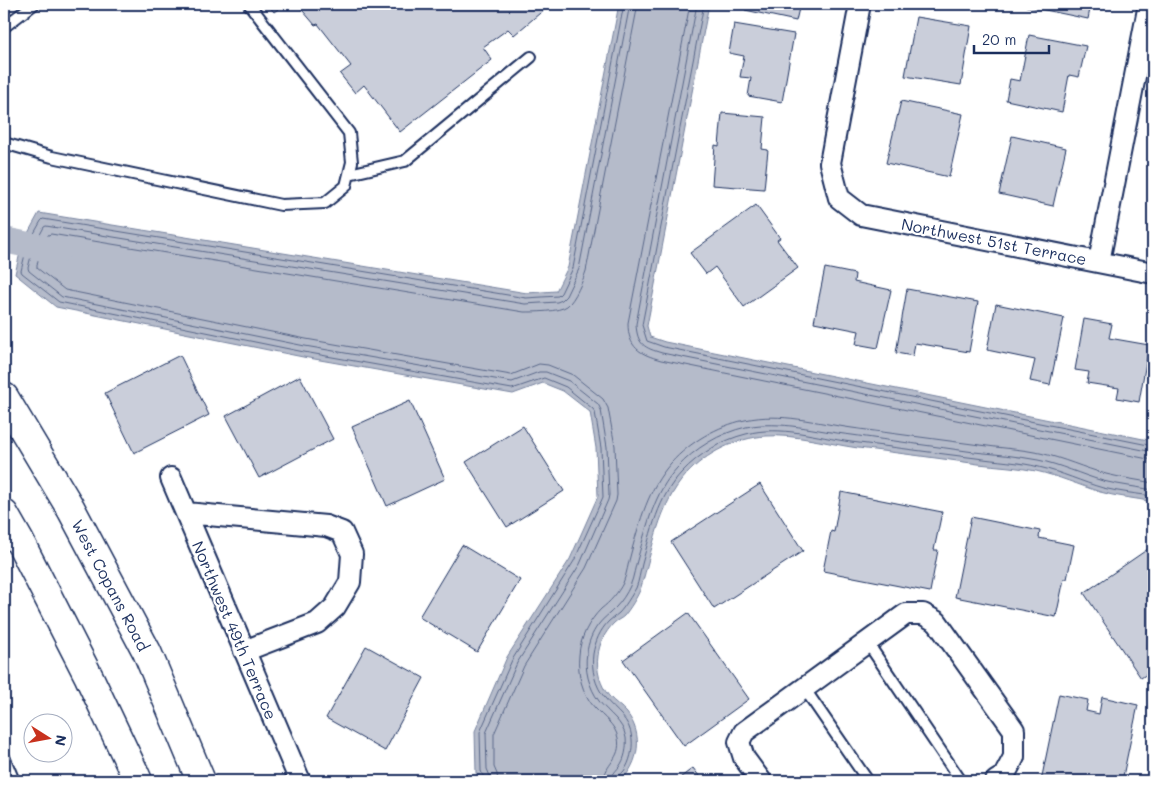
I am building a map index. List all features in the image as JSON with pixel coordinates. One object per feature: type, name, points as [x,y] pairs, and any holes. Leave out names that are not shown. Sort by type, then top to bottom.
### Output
[{"type":"main road","name":"West Copans Road","points":[[4,397],[71,508],[147,652],[201,781]]},
{"type":"main road","points":[[4,514],[85,669],[138,781]]},
{"type":"street","name":"Northwest 51st Terrace","points":[[860,4],[830,163],[839,198],[861,215],[1153,273]]},
{"type":"street","points":[[1100,262],[1149,4]]},
{"type":"street","name":"Northwest 49th Terrace","points":[[171,478],[300,781]]},
{"type":"street","points":[[186,513],[326,526],[342,532],[352,554],[350,582],[335,607],[317,622],[244,651]]},
{"type":"street","points":[[761,781],[744,758],[739,742],[744,732],[906,614],[923,614],[938,622],[1014,730],[1014,757],[1004,776],[996,781]]},
{"type":"lane","points":[[4,27],[34,4]]},
{"type":"lane","points":[[4,143],[52,157],[281,205],[325,203],[346,186],[352,162],[350,133],[249,4]]},
{"type":"lane","points":[[349,174],[405,160],[531,56]]},
{"type":"lane","points":[[867,642],[961,781]]},
{"type":"lane","points":[[804,688],[868,781]]},
{"type":"lane","points":[[4,757],[14,781]]},
{"type":"water","points":[[619,4],[709,4],[647,326],[650,337],[665,342],[1153,441],[1153,502],[1106,494],[1036,471],[858,448],[789,436],[755,437],[733,443],[712,454],[694,467],[677,487],[663,514],[638,594],[624,616],[608,630],[600,647],[598,667],[601,682],[609,696],[627,713],[636,730],[637,749],[632,766],[627,774],[621,781],[481,781],[476,773],[475,731],[507,657],[570,559],[598,496],[596,448],[590,412],[563,391],[543,383],[513,394],[303,357],[56,307],[15,274],[22,244],[39,213],[527,293],[556,291],[568,267]]},
{"type":"building","points":[[267,4],[285,4],[274,12]]},
{"type":"building","points":[[297,4],[543,4],[546,8],[514,35],[508,29],[483,47],[492,60],[400,132],[364,85],[355,93],[340,74],[351,66],[318,24],[315,25]]},
{"type":"building","points":[[747,4],[800,4],[796,21],[745,10]]},
{"type":"building","points":[[1027,4],[1091,4],[1088,19],[1026,6]]},
{"type":"building","points":[[916,17],[971,26],[961,85],[905,76]]},
{"type":"building","points":[[734,24],[794,34],[782,102],[748,96],[751,78],[740,77],[744,56],[729,53]]},
{"type":"building","points":[[1029,35],[1086,46],[1079,77],[1069,75],[1062,112],[1006,100],[1010,79],[1020,81]]},
{"type":"building","points":[[901,101],[963,114],[949,177],[886,163]]},
{"type":"building","points":[[722,113],[765,117],[762,149],[768,150],[764,189],[712,185],[715,145],[719,146]]},
{"type":"building","points":[[1012,136],[1066,148],[1053,206],[999,194]]},
{"type":"building","points":[[756,205],[780,238],[777,240],[798,268],[744,307],[715,267],[706,274],[690,253]]},
{"type":"building","points":[[825,268],[855,274],[854,282],[891,290],[878,348],[856,344],[859,331],[814,322]]},
{"type":"building","points":[[907,289],[978,302],[969,352],[915,343],[913,356],[896,353]]},
{"type":"building","points":[[996,304],[1064,318],[1050,385],[1030,381],[1035,360],[987,350]]},
{"type":"building","points":[[1084,319],[1112,324],[1109,338],[1149,345],[1139,402],[1117,398],[1119,388],[1087,383],[1089,372],[1075,370]]},
{"type":"building","points":[[180,355],[209,415],[134,453],[105,393]]},
{"type":"building","points":[[300,376],[333,439],[259,478],[226,416]]},
{"type":"building","points":[[410,401],[445,479],[387,506],[352,427]]},
{"type":"building","points":[[523,426],[564,491],[507,527],[466,462]]},
{"type":"building","points":[[760,484],[803,551],[714,609],[671,542]]},
{"type":"building","points":[[841,492],[942,512],[934,550],[938,550],[930,592],[823,571],[831,531],[834,532]]},
{"type":"building","points":[[971,517],[1040,531],[1039,538],[1074,545],[1056,617],[955,597]]},
{"type":"building","points":[[462,545],[520,580],[477,652],[419,617]]},
{"type":"building","points":[[1148,549],[1153,556],[1153,670],[1141,678],[1084,593]]},
{"type":"building","points":[[688,613],[749,699],[684,746],[623,660]]},
{"type":"building","points":[[366,646],[424,678],[385,751],[326,718]]},
{"type":"building","points":[[1059,694],[1088,700],[1086,711],[1099,714],[1102,697],[1138,705],[1122,781],[1041,781]]},
{"type":"building","points":[[693,768],[703,781],[676,781]]},
{"type":"waterway","points":[[4,240],[58,251]]}]
